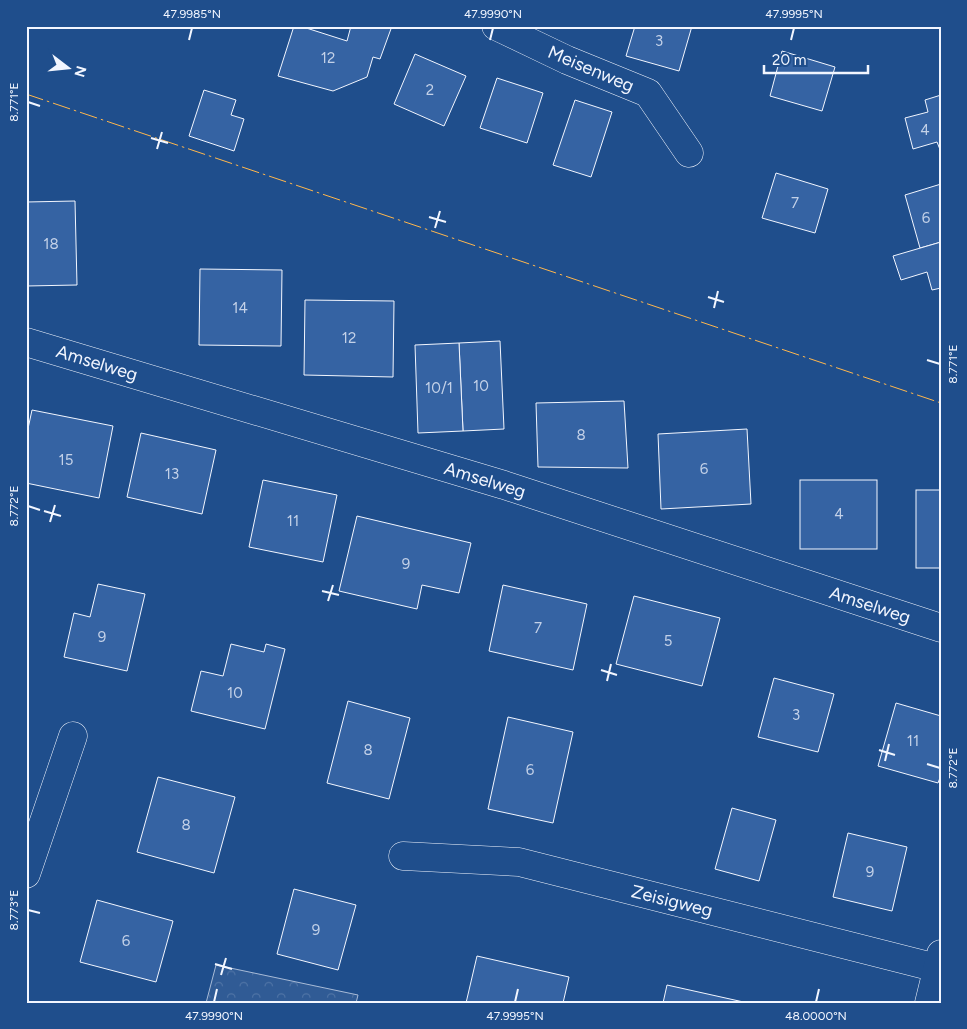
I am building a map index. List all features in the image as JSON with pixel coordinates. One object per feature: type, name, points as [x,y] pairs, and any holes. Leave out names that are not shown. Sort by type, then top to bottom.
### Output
[{"type":"street","name":"Meisenweg","points":[[496,26],[567,60],[648,93],[689,153]]},
{"type":"street","name":"Amselweg","points":[[26,342],[504,485],[941,628]]},
{"type":"street","points":[[26,874],[73,736]]},
{"type":"street","name":"Zeisigweg","points":[[403,856],[519,862],[939,961]]},
{"type":"street","points":[[929,1003],[939,961]]},
{"type":"green space","points":[[216,965],[358,995],[356,1003],[206,1003]]},
{"type":"building","points":[[294,26],[300,26],[347,41],[351,26],[392,26],[380,59],[373,57],[367,77],[333,91],[278,76]]},
{"type":"building","points":[[635,26],[692,26],[679,71],[626,56]]},
{"type":"building","points":[[782,51],[835,67],[822,111],[770,96]]},
{"type":"building","points":[[415,54],[466,76],[444,126],[394,104]]},
{"type":"building","points":[[497,78],[543,93],[527,143],[480,128]]},
{"type":"building","points":[[204,90],[236,100],[231,115],[244,119],[234,151],[189,136]]},
{"type":"building","points":[[941,95],[941,152],[937,142],[913,149],[905,118],[928,112],[925,100]]},
{"type":"building","points":[[575,100],[612,112],[591,177],[553,165]]},
{"type":"building","points":[[776,173],[828,189],[815,233],[762,218]]},
{"type":"building","points":[[941,184],[941,242],[920,248],[905,195]]},
{"type":"building","points":[[75,201],[77,285],[26,286],[26,202]]},
{"type":"building","points":[[941,242],[941,288],[932,290],[927,272],[901,280],[893,256]]},
{"type":"building","points":[[200,269],[282,270],[281,346],[199,345]]},
{"type":"building","points":[[305,300],[394,301],[393,377],[304,375]]},
{"type":"building","points":[[500,341],[504,429],[463,431],[459,343]]},
{"type":"building","points":[[459,343],[463,431],[418,433],[415,345]]},
{"type":"building","points":[[624,401],[628,468],[538,467],[536,403]]},
{"type":"building","points":[[32,410],[113,426],[99,498],[26,483],[26,438]]},
{"type":"building","points":[[747,429],[751,504],[661,509],[658,434]]},
{"type":"building","points":[[141,433],[216,450],[202,514],[127,497]]},
{"type":"building","points":[[263,480],[337,495],[323,562],[249,547]]},
{"type":"building","points":[[800,480],[877,480],[877,549],[800,549]]},
{"type":"building","points":[[916,490],[941,490],[941,568],[916,568]]},
{"type":"building","points":[[357,516],[471,543],[459,593],[422,585],[417,609],[339,591]]},
{"type":"building","points":[[98,584],[145,594],[127,671],[64,657],[74,613],[90,617]]},
{"type":"building","points":[[503,585],[587,604],[573,670],[489,651]]},
{"type":"building","points":[[634,596],[720,618],[702,686],[616,664]]},
{"type":"building","points":[[231,644],[264,652],[266,644],[285,649],[265,729],[191,711],[201,671],[223,676]]},
{"type":"building","points":[[774,678],[834,694],[818,752],[758,737]]},
{"type":"building","points":[[348,701],[410,718],[389,799],[327,783]]},
{"type":"building","points":[[896,703],[941,716],[941,775],[938,783],[878,766]]},
{"type":"building","points":[[508,717],[573,732],[553,823],[488,809]]},
{"type":"building","points":[[158,777],[235,797],[214,873],[137,852]]},
{"type":"building","points":[[732,808],[776,820],[759,881],[715,869]]},
{"type":"building","points":[[848,833],[907,847],[892,911],[833,897]]},
{"type":"building","points":[[294,889],[356,905],[338,970],[277,954]]},
{"type":"building","points":[[97,900],[173,921],[156,982],[80,962]]},
{"type":"building","points":[[477,956],[569,977],[563,1003],[466,1003]]},
{"type":"building","points":[[667,985],[748,1003],[663,1003]]},
{"type":"power","points":[[26,94],[941,403]]}]
